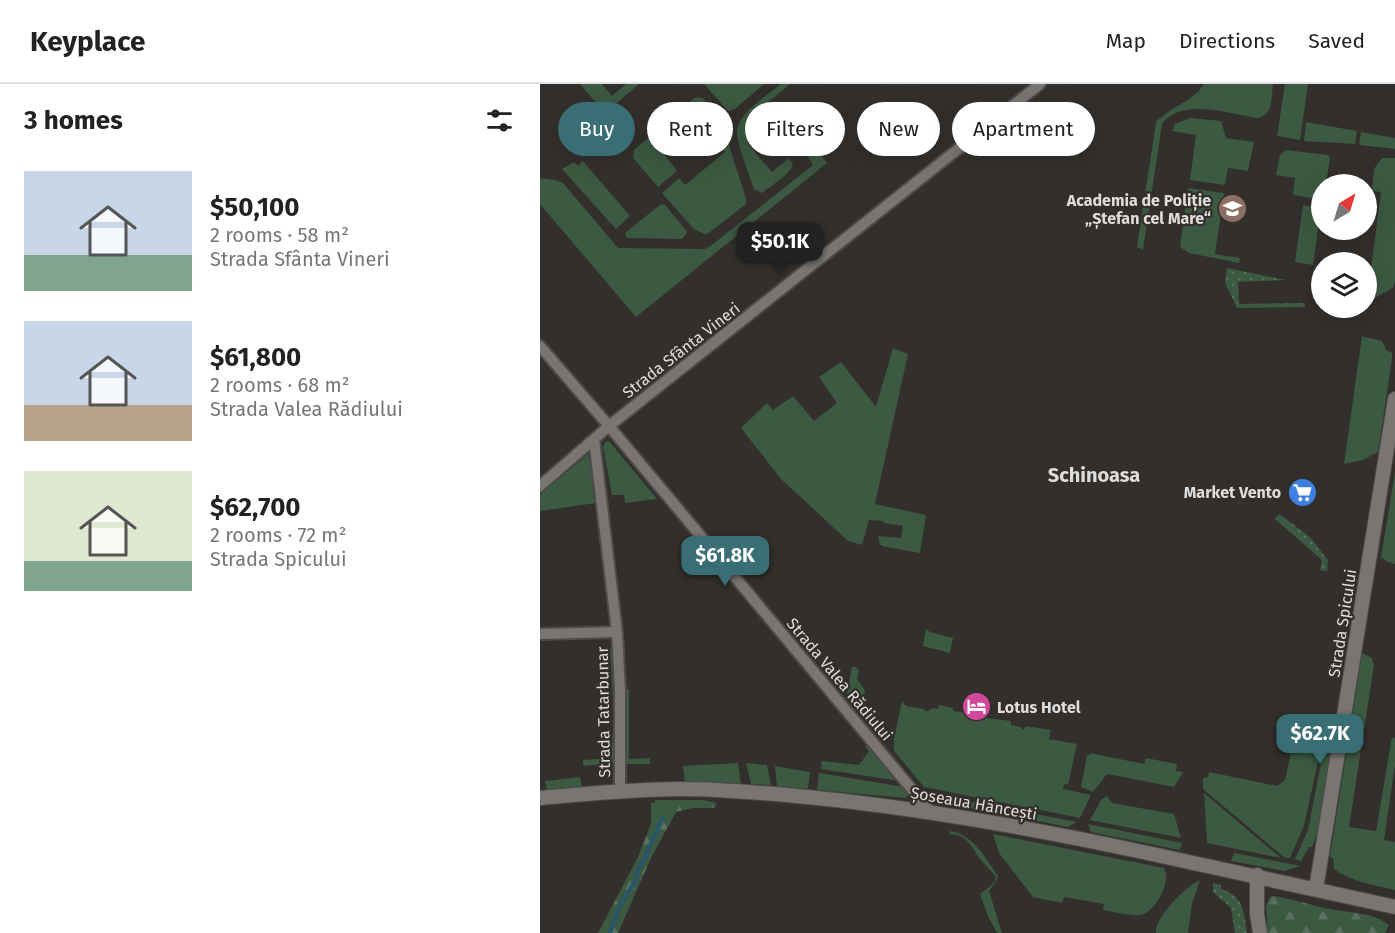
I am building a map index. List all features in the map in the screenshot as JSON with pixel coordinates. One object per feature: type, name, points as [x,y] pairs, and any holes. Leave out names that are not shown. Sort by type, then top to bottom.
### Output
[{"type":"street","name":"Strada Sfânta Vineri","points":[[540,486],[609,426],[1040,84]]},
{"type":"street","name":"Strada Valea Rădiului","points":[[540,346],[930,811]]},
{"type":"street","name":"Strada Spicului","points":[[1316,889],[1395,399]]},
{"type":"street","points":[[540,634],[617,632],[594,439]]},
{"type":"street","name":"Strada Tatarbunar","points":[[617,632],[620,690],[620,791]]},
{"type":"street","name":"Șoseaua Hâncești","points":[[540,798],[673,789],[719,790],[868,802],[1077,837],[1395,907]]},
{"type":"street","points":[[1257,875],[1260,933]]},
{"type":"green space","points":[[580,84],[602,84],[612,96],[626,84],[639,84],[618,102],[596,102]]},
{"type":"green space","points":[[704,84],[764,84],[735,109],[733,110],[733,102],[720,102]]},
{"type":"green space","points":[[781,84],[790,84],[769,102],[758,102]]},
{"type":"green space","points":[[1204,84],[1273,84],[1271,105],[1266,113],[1257,118],[1206,109],[1193,109],[1181,111],[1162,124],[1143,250],[1137,247],[1156,122],[1194,95]]},
{"type":"green space","points":[[1285,84],[1308,84],[1300,140],[1277,136]]},
{"type":"green space","points":[[703,98],[706,102],[690,102],[693,99]]},
{"type":"green space","points":[[745,115],[745,156],[758,156],[772,172],[789,158],[793,165],[784,177],[762,193],[754,189],[737,136]]},
{"type":"green space","points":[[1190,118],[1221,121],[1226,138],[1254,142],[1248,171],[1228,168],[1225,185],[1190,180],[1196,135],[1172,131],[1175,124]]},
{"type":"green space","points":[[1306,122],[1357,131],[1355,144],[1304,141]]},
{"type":"green space","points":[[1361,132],[1395,138],[1395,149],[1359,145]]},
{"type":"green space","points":[[647,139],[647,156],[666,156],[677,171],[658,187],[633,158],[635,149]]},
{"type":"green space","points":[[1286,150],[1328,155],[1330,158],[1328,174],[1311,174],[1311,198],[1293,195],[1295,178],[1276,175],[1280,155]]},
{"type":"green space","points":[[720,156],[733,156],[746,204],[706,235],[694,229],[662,193],[679,178],[685,185]]},
{"type":"green space","points":[[808,156],[821,156],[827,163],[636,317],[540,204],[540,178],[555,180],[563,183],[618,248],[705,249],[813,165]]},
{"type":"green space","points":[[1382,158],[1395,158],[1395,281],[1393,288],[1377,297],[1377,252],[1373,252],[1375,240],[1377,240],[1381,192],[1377,192],[1377,174],[1374,174],[1374,169]]},
{"type":"green space","points":[[583,161],[630,216],[616,229],[562,169],[574,162],[578,166]]},
{"type":"green space","points":[[1188,188],[1224,193],[1215,254],[1240,258],[1239,263],[1189,253],[1180,247]]},
{"type":"green space","points":[[661,204],[665,205],[686,230],[687,233],[682,239],[627,238],[625,233]]},
{"type":"green space","points":[[1303,205],[1311,206],[1311,240],[1317,240],[1315,252],[1311,252],[1311,265],[1295,262]]},
{"type":"green space","points":[[1227,268],[1286,280],[1238,282],[1239,304],[1305,303],[1305,307],[1237,308],[1225,283]]},
{"type":"green space","points":[[1362,336],[1382,341],[1386,350],[1392,353],[1392,359],[1378,452],[1363,460],[1344,464]]},
{"type":"green space","points":[[893,348],[908,354],[875,504],[926,515],[920,553],[882,546],[878,536],[901,538],[903,526],[883,521],[869,520],[862,545],[848,541],[781,479],[741,428],[767,403],[773,410],[793,396],[814,421],[837,403],[819,377],[841,362],[876,407]]},
{"type":"green space","points":[[609,441],[657,499],[625,503],[624,495],[612,495],[603,447],[605,442]]},
{"type":"green space","points":[[588,454],[591,458],[596,503],[540,511],[540,495]]},
{"type":"green space","points":[[1395,472],[1395,564],[1381,557]]},
{"type":"green space","points":[[1279,514],[1310,537],[1328,560],[1327,571],[1320,570],[1322,560],[1275,519]]},
{"type":"green space","points":[[926,629],[953,638],[950,653],[923,646]]},
{"type":"green space","points":[[610,648],[613,652],[616,719],[613,763],[583,766],[583,760],[611,758],[614,717]]},
{"type":"green space","points":[[1362,653],[1372,658],[1374,665],[1349,827],[1376,831],[1392,737],[1395,738],[1395,765],[1384,840],[1395,842],[1395,890],[1348,877],[1334,869],[1333,858],[1330,857]]},
{"type":"green space","points":[[852,667],[856,667],[859,671],[857,679],[865,690],[863,703],[846,699]]},
{"type":"green space","points":[[624,689],[629,689],[629,759],[650,758],[650,764],[624,764]]},
{"type":"green space","points":[[902,701],[906,706],[924,709],[926,712],[933,708],[938,709],[939,705],[953,708],[953,711],[987,715],[987,718],[1011,721],[1011,725],[1021,727],[1023,730],[1026,726],[1051,730],[1049,739],[1077,744],[1068,785],[1064,784],[1063,789],[1091,795],[1080,818],[924,787],[894,751],[894,739]]},
{"type":"green space","points":[[1294,738],[1322,743],[1304,826],[1290,858],[1285,858],[1203,789],[1203,778],[1208,777],[1209,772],[1277,786],[1285,780]]},
{"type":"green space","points":[[1325,742],[1331,747],[1317,834],[1312,847],[1309,847],[1301,861],[1295,859],[1308,830]]},
{"type":"green space","points":[[868,744],[899,781],[821,769],[822,761],[859,765],[869,751],[865,747]]},
{"type":"green space","points":[[1090,753],[1144,764],[1146,758],[1177,764],[1176,771],[1183,772],[1174,787],[1107,774],[1093,792],[1081,787],[1087,755]]},
{"type":"green space","points":[[738,763],[741,784],[685,782],[683,766]]},
{"type":"green space","points":[[746,763],[767,765],[771,785],[751,784]]},
{"type":"green space","points":[[775,766],[810,772],[808,789],[777,786]]},
{"type":"green space","points":[[819,773],[905,787],[908,795],[906,798],[817,790]]},
{"type":"green space","points":[[580,777],[582,787],[548,792],[545,781]]},
{"type":"green space","points":[[925,793],[1077,822],[1068,827],[933,801]]},
{"type":"green space","points":[[1204,793],[1281,858],[1207,843]]},
{"type":"green space","points":[[1107,796],[1112,803],[1174,814],[1181,838],[1090,820],[1101,800]]},
{"type":"green space","points":[[655,800],[703,800],[716,803],[715,808],[693,808],[676,812],[652,856],[618,933],[598,933],[638,857],[651,824],[651,803],[655,803]]},
{"type":"green space","points":[[1088,824],[1182,843],[1180,850],[1091,832]]},
{"type":"green space","points":[[950,831],[972,842],[998,876],[997,880],[989,891],[1002,933],[997,933],[980,894],[995,882],[996,877],[965,839],[949,834]]},
{"type":"green space","points":[[993,834],[1164,868],[1166,881],[1164,888],[1157,903],[1141,915],[1103,910],[1104,904],[1064,897],[1062,903],[1033,897],[999,853]]},
{"type":"green space","points":[[1234,853],[1301,866],[1285,871],[1231,861]]},
{"type":"green space","points":[[1200,880],[1192,904],[1188,933],[1156,933],[1165,911],[1187,889]]},
{"type":"green space","points":[[1213,883],[1221,885],[1221,889],[1239,900],[1244,912],[1247,933],[1235,933],[1231,908],[1213,892]]},
{"type":"green space","points":[[1270,897],[1368,915],[1389,925],[1385,933],[1268,933],[1266,906]]},
{"type":"waterway","points":[[610,933],[621,903],[636,880],[638,869],[645,859],[663,818]]},
{"type":"place","name":"Academia de Poliție „Ștefan cel Mare“","points":[[1232,209]]},
{"type":"place","name":"Market Vento","points":[[1302,492]]},
{"type":"place","name":"Lotus Hotel","points":[[976,707]]},
{"type":"district","name":"Schinoasa","points":[[1094,475]]}]
